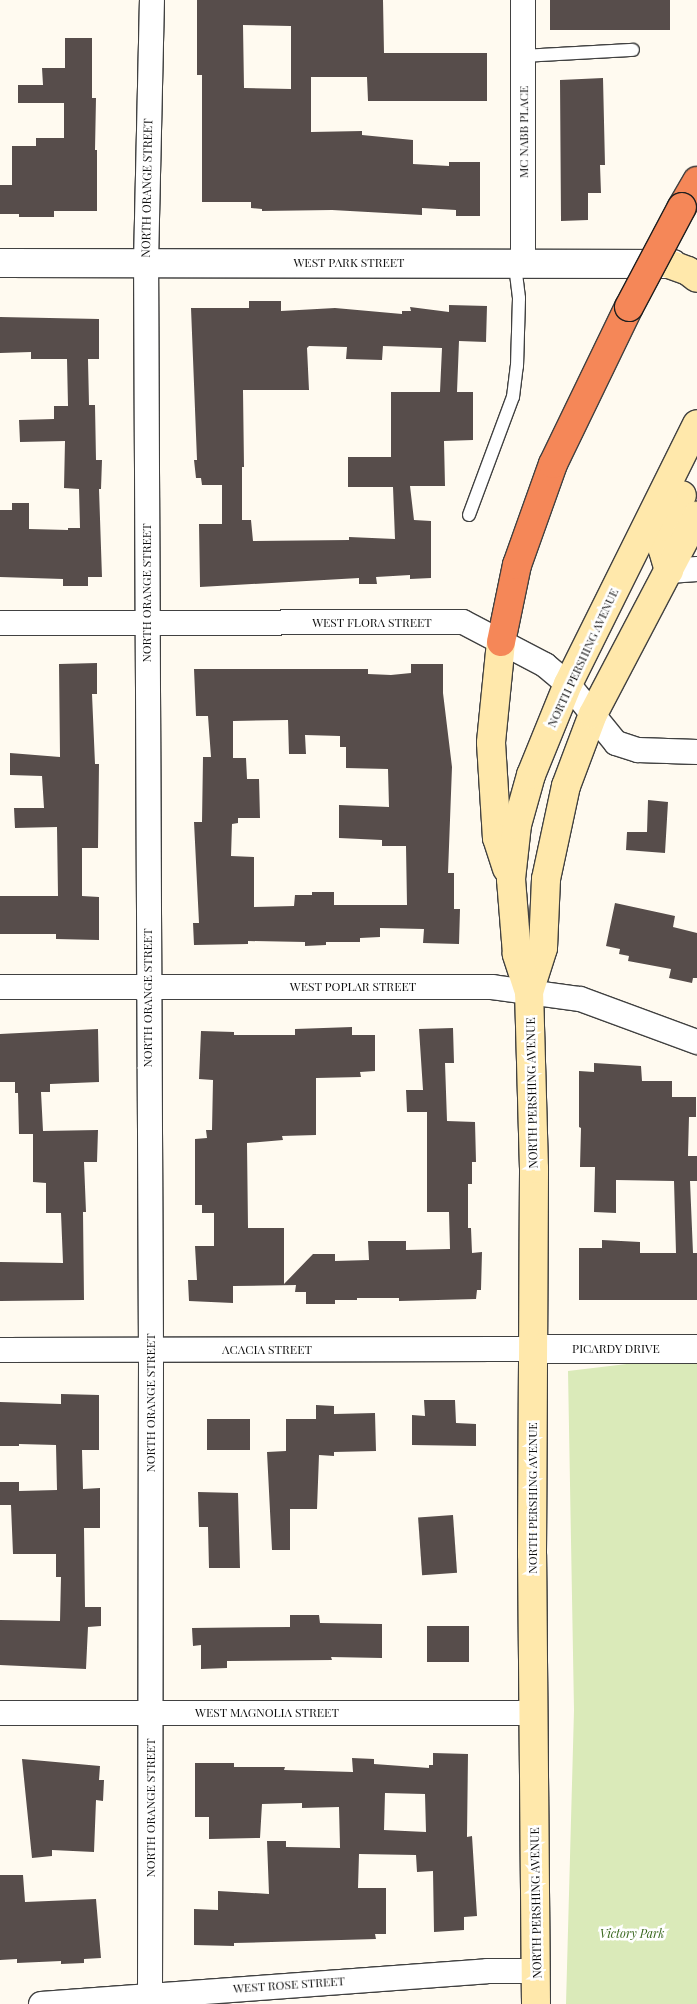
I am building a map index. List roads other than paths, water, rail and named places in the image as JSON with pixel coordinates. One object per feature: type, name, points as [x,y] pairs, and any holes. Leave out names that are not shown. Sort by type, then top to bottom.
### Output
[{"type":"highway","points":[[501,642],[518,566],[553,464],[629,307],[697,181]]},
{"type":"main road","points":[[669,264],[688,271],[697,278]]},
{"type":"main road","name":"NORTH PERSHING AVENUE","points":[[536,2004],[533,1713],[534,1169],[530,992],[517,954],[511,879],[517,825],[531,775],[568,684],[697,424]]},
{"type":"main road","points":[[669,571],[663,550],[667,527],[697,464]]},
{"type":"main road","name":"NORTH PERSHING AVENUE","points":[[530,992],[543,948],[546,879],[561,804],[593,714],[697,516]]},
{"type":"main road","points":[[501,642],[492,743],[497,838],[511,879]]},
{"type":"street","name":"NORTH ORANGE STREET","points":[[150,1996],[151,1350],[146,263],[152,0]]},
{"type":"street","name":"MC NABB PLACE","points":[[519,263],[524,0]]},
{"type":"street","name":"WEST PARK STREET","points":[[0,263],[697,263]]},
{"type":"street","points":[[669,571],[697,569]]},
{"type":"street","name":"WEST FLORA STREET","points":[[0,623],[463,622],[545,665],[568,684],[616,743],[638,750],[697,752]]},
{"type":"street","name":"WEST POPLAR STREET","points":[[0,987],[492,987],[580,1000],[697,1042]]},
{"type":"street","name":"ACACIA STREET","points":[[0,1350],[534,1349]]},
{"type":"street","name":"PICARDY DRIVE","points":[[534,1349],[697,1349]]},
{"type":"street","name":"WEST MAGNOLIA STREET","points":[[0,1713],[533,1713]]},
{"type":"street","name":"WEST ROSE STREET","points":[[41,2004],[487,1971],[536,1971]]},
{"type":"lane","points":[[524,56],[633,50]]},
{"type":"lane","points":[[469,515],[513,397],[517,366],[519,263]]},
{"type":"park label","name":"Victory Park","points":[[632,1934]]}]
